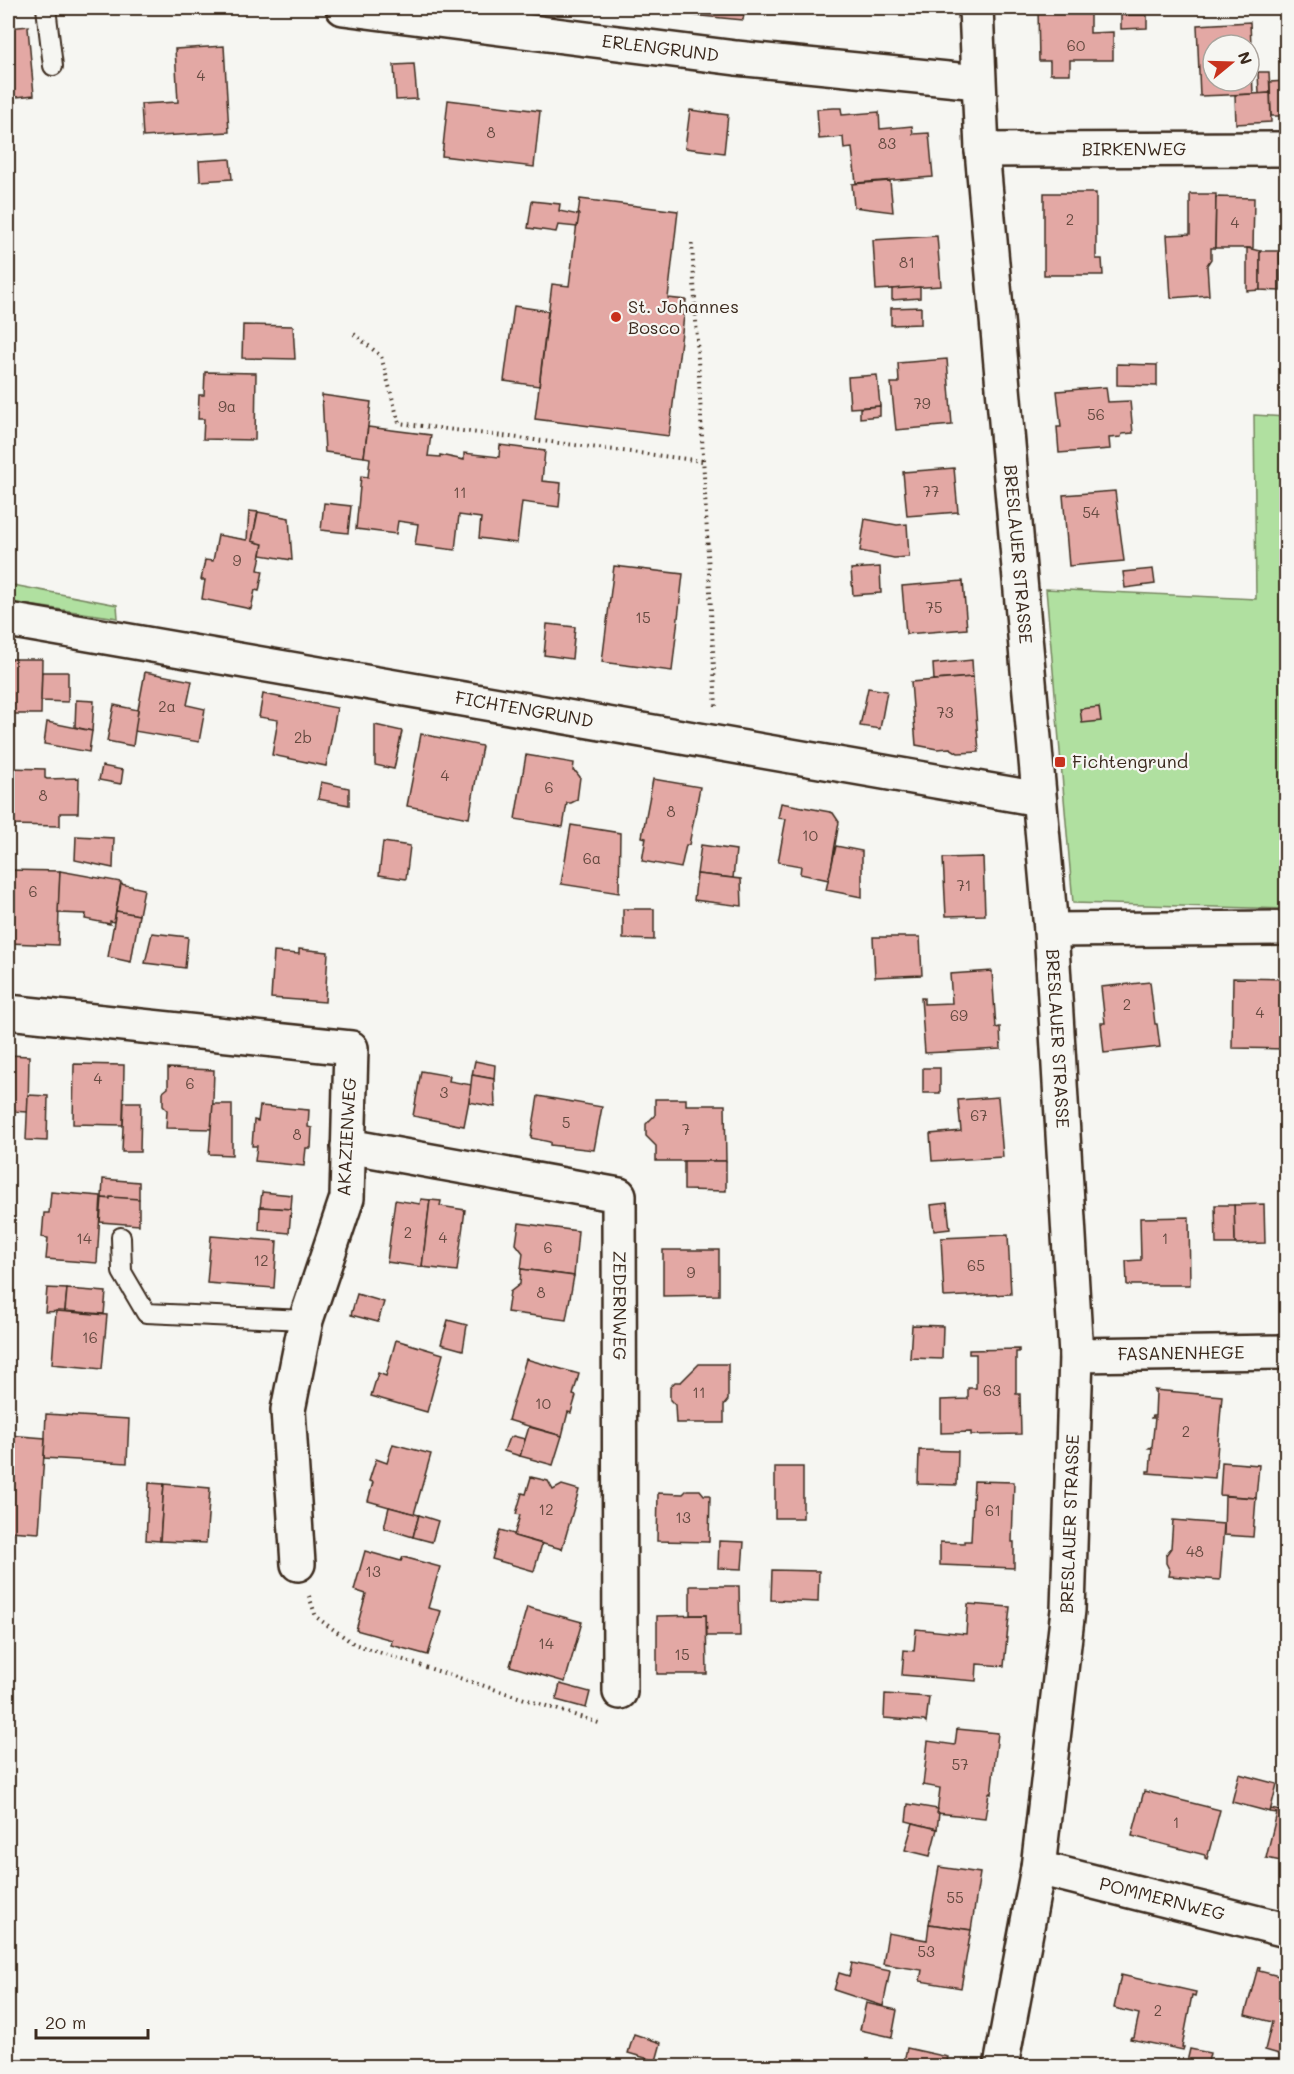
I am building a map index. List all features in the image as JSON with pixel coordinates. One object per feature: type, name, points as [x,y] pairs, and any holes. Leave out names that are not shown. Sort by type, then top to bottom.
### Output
[{"type":"street","name":"ERLENGRUND","points":[[344,8],[736,58],[978,82]]},
{"type":"street","name":"BRESLAUER STRASSE","points":[[976,8],[982,150],[1052,930],[1076,1355],[1068,1610],[1038,1868],[1001,2067]]},
{"type":"street","name":"BIRKENWEG","points":[[982,150],[1287,149]]},
{"type":"street","name":"FICHTENGRUND","points":[[8,620],[1039,799]]},
{"type":"street","points":[[1052,930],[1287,928]]},
{"type":"street","name":"AKAZIENWEG","points":[[8,1012],[351,1048],[347,1198],[306,1320],[288,1410],[298,1564]]},
{"type":"street","name":"ZEDERNWEG","points":[[348,1146],[619,1195],[620,1692]]},
{"type":"street","name":"FASANENHEGE","points":[[1076,1355],[1287,1352]]},
{"type":"street","name":"POMMERNWEG","points":[[1038,1868],[1287,1930]]},
{"type":"lane","points":[[46,8],[53,66]]},
{"type":"lane","points":[[122,1237],[122,1272],[146,1313],[306,1320]]},
{"type":"path","points":[[692,243],[719,744]]},
{"type":"path","points":[[354,334],[381,356],[399,423],[702,461]]},
{"type":"path","points":[[298,1564],[316,1617],[354,1644],[602,1724],[620,1692]]},
{"type":"green space","points":[[1254,415],[1286,417],[1286,909],[1073,903],[1046,589],[1256,599]]},
{"type":"green space","points":[[8,584],[117,605],[118,618],[8,602]]},
{"type":"building","points":[[692,8],[745,8],[743,20],[691,15]]},
{"type":"building","points":[[837,8],[869,8],[869,12],[837,12]]},
{"type":"building","points":[[1038,8],[1090,8],[1090,33],[1113,32],[1113,60],[1070,60],[1070,74],[1050,74],[1050,61],[1039,61]]},
{"type":"building","points":[[1284,12],[1286,12],[1286,77]]},
{"type":"building","points":[[1121,15],[1147,15],[1147,28],[1121,29]]},
{"type":"building","points":[[1250,22],[1250,33],[1201,33],[1201,93],[1253,94],[1200,96],[1197,25]]},
{"type":"building","points":[[29,26],[34,95],[8,98],[8,28]]},
{"type":"building","points":[[224,46],[229,132],[143,137],[141,104],[178,102],[175,49]]},
{"type":"building","points":[[414,64],[417,99],[396,100],[394,65]]},
{"type":"building","points":[[1261,72],[1269,72],[1270,93],[1259,94],[1261,93]]},
{"type":"building","points":[[1286,81],[1286,116],[1271,116],[1270,82]]},
{"type":"building","points":[[1270,93],[1271,122],[1236,124],[1235,95]]},
{"type":"building","points":[[448,100],[540,111],[534,167],[442,156]]},
{"type":"building","points":[[841,108],[842,115],[879,112],[880,129],[912,126],[913,134],[929,133],[933,177],[856,183],[852,148],[844,149],[843,137],[819,139],[817,109]]},
{"type":"building","points":[[690,110],[728,115],[724,153],[685,148]]},
{"type":"building","points":[[230,159],[232,179],[200,181],[199,161]]},
{"type":"building","points":[[890,181],[893,212],[854,207],[852,184]]},
{"type":"building","points":[[1044,193],[1096,193],[1096,259],[1102,259],[1103,275],[1044,275]]},
{"type":"building","points":[[1190,194],[1216,194],[1215,248],[1211,248],[1211,259],[1207,265],[1209,295],[1171,298],[1167,235],[1190,234]]},
{"type":"building","points":[[1216,197],[1254,198],[1253,248],[1215,248]]},
{"type":"building","name":"St. Johannes Bosco","points":[[580,199],[678,211],[668,298],[686,300],[669,436],[535,419],[552,284],[569,286]]},
{"type":"building","points":[[532,201],[560,204],[559,211],[579,215],[577,227],[558,225],[556,232],[528,228]]},
{"type":"building","points":[[937,236],[941,286],[876,290],[873,240]]},
{"type":"building","points":[[1247,248],[1260,251],[1260,290],[1247,291]]},
{"type":"building","points":[[1260,251],[1280,251],[1280,291],[1260,290]]},
{"type":"building","points":[[920,287],[920,298],[892,300],[892,289]]},
{"type":"building","points":[[514,306],[548,311],[539,386],[504,381]]},
{"type":"building","points":[[921,307],[921,324],[891,325],[891,308]]},
{"type":"building","points":[[243,325],[293,326],[295,359],[242,358]]},
{"type":"building","points":[[947,359],[952,425],[896,430],[891,383],[899,383],[898,363]]},
{"type":"building","points":[[1117,364],[1157,365],[1157,386],[1117,385]]},
{"type":"building","points":[[205,372],[256,373],[255,440],[203,439],[204,419],[198,419],[199,395],[204,395]]},
{"type":"building","points":[[877,375],[880,406],[850,408],[848,377]]},
{"type":"building","points":[[1106,387],[1108,402],[1130,401],[1133,433],[1109,438],[1110,449],[1059,453],[1057,427],[1061,427],[1057,391]]},
{"type":"building","points":[[322,395],[371,402],[364,457],[325,452]]},
{"type":"building","points":[[880,406],[880,416],[860,418],[860,408]]},
{"type":"building","points":[[368,427],[431,435],[428,456],[440,457],[440,455],[464,460],[464,453],[499,457],[500,445],[545,451],[542,481],[561,483],[559,507],[522,502],[517,543],[479,538],[481,518],[459,515],[455,550],[415,545],[418,524],[398,521],[396,534],[356,529],[361,476],[368,477],[370,458],[364,457]]},
{"type":"building","points":[[954,468],[958,512],[907,516],[903,472]]},
{"type":"building","points":[[1115,491],[1124,561],[1069,566],[1063,495]]},
{"type":"building","points":[[324,503],[351,506],[348,533],[321,530]]},
{"type":"building","points":[[249,511],[258,512],[252,541],[263,544],[258,570],[263,571],[259,591],[255,590],[251,609],[202,599],[205,580],[201,580],[205,560],[213,561],[218,535],[247,540]]},
{"type":"building","points":[[258,512],[289,518],[292,560],[261,555],[263,544],[252,541]]},
{"type":"building","points":[[865,519],[897,525],[907,524],[909,557],[894,558],[860,551]]},
{"type":"building","points":[[614,566],[683,574],[672,671],[602,662]]},
{"type":"building","points":[[880,567],[881,593],[853,595],[851,569]]},
{"type":"building","points":[[1153,569],[1155,584],[1125,588],[1123,572]]},
{"type":"building","points":[[963,581],[967,629],[906,634],[902,586]]},
{"type":"building","points":[[547,624],[575,627],[572,659],[544,655]]},
{"type":"building","points":[[8,659],[42,659],[41,714],[8,714]]},
{"type":"building","points":[[972,660],[973,677],[934,680],[933,664]]},
{"type":"building","points":[[42,672],[68,672],[68,702],[41,701]]},
{"type":"building","points":[[145,672],[192,681],[187,705],[205,709],[199,742],[134,731]]},
{"type":"building","points":[[973,677],[979,752],[958,753],[950,748],[937,749],[916,745],[911,682]]},
{"type":"building","points":[[868,688],[887,691],[880,729],[860,726]]},
{"type":"building","points":[[263,694],[337,708],[326,766],[272,755],[278,720],[259,717]]},
{"type":"building","points":[[76,700],[94,701],[92,731],[75,727]]},
{"type":"building","points":[[114,705],[138,710],[133,746],[107,741]]},
{"type":"building","points":[[1099,707],[1101,721],[1082,723],[1080,709]]},
{"type":"building","points":[[47,722],[92,731],[89,752],[44,744]]},
{"type":"building","points":[[375,725],[402,731],[394,769],[375,765]]},
{"type":"building","points":[[421,734],[482,746],[469,818],[407,806]]},
{"type":"building","points":[[526,755],[574,763],[573,771],[580,777],[577,800],[567,803],[563,827],[515,819]]},
{"type":"building","points":[[102,766],[123,770],[121,784],[99,780]]},
{"type":"building","points":[[8,768],[45,769],[47,779],[79,778],[78,813],[60,813],[60,826],[8,825]]},
{"type":"building","points":[[653,779],[700,787],[689,845],[686,845],[681,868],[642,861],[646,838],[642,837]]},
{"type":"building","points":[[321,782],[349,788],[349,805],[318,799]]},
{"type":"building","points":[[781,803],[830,812],[839,822],[829,880],[800,874],[801,866],[778,862],[786,819],[778,818]]},
{"type":"building","points":[[571,825],[620,833],[619,893],[561,884]]},
{"type":"building","points":[[76,836],[114,838],[113,868],[75,860]]},
{"type":"building","points":[[383,842],[410,846],[406,879],[379,875]]},
{"type":"building","points":[[701,845],[736,850],[733,878],[697,874]]},
{"type":"building","points":[[836,846],[862,851],[862,897],[826,890]]},
{"type":"building","points":[[983,857],[985,915],[946,916],[943,858]]},
{"type":"building","points":[[8,870],[60,871],[58,945],[8,943]]},
{"type":"building","points":[[60,871],[121,882],[114,922],[110,921],[110,924],[85,919],[86,914],[58,913]]},
{"type":"building","points":[[697,874],[741,879],[742,906],[694,900]]},
{"type":"building","points":[[121,884],[144,889],[139,915],[116,911]]},
{"type":"building","points":[[623,909],[654,909],[654,940],[623,939]]},
{"type":"building","points":[[116,911],[139,915],[131,962],[108,957]]},
{"type":"building","points":[[152,933],[188,937],[185,968],[145,963]]},
{"type":"building","points":[[873,937],[920,937],[922,975],[875,977]]},
{"type":"building","points":[[299,949],[328,952],[325,1002],[271,998],[274,952],[299,954]]},
{"type":"building","points":[[992,971],[996,1028],[1000,1027],[1001,1049],[925,1053],[921,998],[924,998],[924,1004],[952,1003],[950,974]]},
{"type":"building","points":[[1233,978],[1286,979],[1286,1049],[1232,1048]]},
{"type":"building","points":[[1150,982],[1160,1047],[1104,1053],[1101,1023],[1105,1023],[1101,987]]},
{"type":"building","points":[[8,1055],[29,1056],[28,1112],[8,1111]]},
{"type":"building","points":[[475,1061],[495,1065],[494,1079],[472,1075]]},
{"type":"building","points":[[74,1064],[124,1065],[123,1125],[73,1124]]},
{"type":"building","points":[[168,1068],[214,1070],[212,1129],[166,1128],[167,1110],[163,1106],[163,1092],[168,1088]]},
{"type":"building","points":[[923,1068],[940,1068],[940,1093],[923,1093]]},
{"type":"building","points":[[421,1071],[450,1076],[449,1081],[472,1085],[464,1126],[413,1116]]},
{"type":"building","points":[[472,1075],[494,1079],[495,1107],[469,1102]]},
{"type":"building","points":[[28,1095],[48,1096],[47,1141],[26,1140]]},
{"type":"building","points":[[538,1096],[602,1107],[594,1150],[550,1145],[550,1142],[531,1138]]},
{"type":"building","points":[[998,1097],[1003,1157],[932,1161],[930,1134],[961,1131],[958,1100]]},
{"type":"building","points":[[655,1099],[686,1099],[686,1105],[725,1105],[726,1161],[656,1161],[656,1146],[646,1136],[646,1124],[655,1115]]},
{"type":"building","points":[[124,1102],[141,1102],[140,1152],[122,1152]]},
{"type":"building","points":[[213,1104],[232,1104],[232,1155],[209,1154]]},
{"type":"building","points":[[260,1106],[309,1110],[308,1127],[312,1128],[311,1148],[306,1148],[304,1166],[255,1161],[257,1146],[252,1146],[254,1120],[258,1121]]},
{"type":"building","points":[[684,1161],[726,1161],[726,1191],[684,1190]]},
{"type":"building","points":[[103,1179],[139,1182],[139,1199],[102,1198]]},
{"type":"building","points":[[51,1192],[101,1196],[97,1263],[46,1259],[48,1238],[42,1237],[44,1213],[49,1213]]},
{"type":"building","points":[[262,1192],[292,1195],[291,1209],[260,1207]]},
{"type":"building","points":[[110,1197],[139,1199],[139,1225],[100,1222],[102,1198],[110,1199]]},
{"type":"building","points":[[421,1199],[430,1200],[422,1267],[387,1262],[395,1200],[420,1204]]},
{"type":"building","points":[[430,1200],[441,1201],[440,1206],[465,1210],[457,1271],[422,1267]]},
{"type":"building","points":[[947,1203],[950,1229],[934,1231],[931,1205]]},
{"type":"building","points":[[1264,1204],[1265,1243],[1235,1244],[1234,1205]]},
{"type":"building","points":[[1215,1205],[1234,1205],[1235,1244],[1216,1244]]},
{"type":"building","points":[[260,1207],[291,1209],[289,1233],[259,1230]]},
{"type":"building","points":[[1189,1217],[1190,1285],[1127,1285],[1126,1261],[1141,1260],[1140,1218]]},
{"type":"building","points":[[519,1223],[578,1231],[574,1276],[521,1269],[523,1253],[516,1244]]},
{"type":"building","points":[[1008,1235],[1011,1294],[944,1297],[941,1238]]},
{"type":"building","points":[[211,1236],[277,1241],[274,1288],[207,1283]]},
{"type":"building","points":[[663,1250],[719,1250],[719,1295],[663,1296]]},
{"type":"building","points":[[521,1269],[574,1276],[566,1320],[507,1312],[510,1292],[520,1284]]},
{"type":"building","points":[[47,1288],[67,1289],[65,1311],[45,1312]]},
{"type":"building","points":[[67,1289],[106,1292],[104,1314],[65,1311]]},
{"type":"building","points":[[357,1294],[384,1302],[378,1322],[351,1315]]},
{"type":"building","points":[[56,1311],[107,1315],[102,1369],[52,1364]]},
{"type":"building","points":[[448,1320],[467,1325],[463,1350],[441,1344]]},
{"type":"building","points":[[912,1325],[943,1326],[942,1359],[910,1358]]},
{"type":"building","points":[[396,1340],[443,1354],[427,1412],[371,1396],[378,1373],[386,1376]]},
{"type":"building","points":[[1019,1349],[1019,1352],[1016,1352],[1016,1394],[1020,1394],[1021,1434],[941,1433],[941,1400],[968,1399],[968,1388],[976,1388],[976,1354],[969,1354],[969,1350]]},
{"type":"building","points":[[526,1359],[579,1374],[573,1395],[576,1396],[571,1413],[568,1412],[562,1436],[508,1420]]},
{"type":"building","points":[[699,1364],[728,1364],[728,1400],[724,1405],[724,1423],[676,1423],[675,1405],[670,1400],[670,1387],[675,1382],[681,1382]]},
{"type":"building","points":[[1154,1390],[1222,1396],[1215,1478],[1147,1473],[1150,1471],[1152,1448],[1149,1448],[1152,1446],[1155,1418],[1151,1418],[1155,1416],[1156,1392]]},
{"type":"building","points":[[46,1414],[129,1419],[127,1463],[44,1458]]},
{"type":"building","points":[[529,1427],[562,1436],[553,1465],[520,1456]]},
{"type":"building","points":[[8,1435],[45,1438],[39,1533],[8,1531]]},
{"type":"building","points":[[513,1436],[525,1439],[520,1456],[504,1451],[508,1440]]},
{"type":"building","points":[[393,1444],[431,1454],[414,1514],[368,1501],[373,1482],[369,1481],[376,1459],[387,1463]]},
{"type":"building","points":[[919,1450],[958,1451],[957,1485],[918,1484]]},
{"type":"building","points":[[1222,1462],[1259,1465],[1256,1498],[1220,1495]]},
{"type":"building","points":[[775,1467],[803,1467],[803,1518],[775,1518]]},
{"type":"building","points":[[531,1477],[548,1481],[553,1490],[562,1485],[579,1490],[562,1549],[514,1536],[520,1515],[516,1514],[522,1493],[526,1494]]},
{"type":"building","points":[[974,1481],[1014,1482],[1012,1542],[1014,1542],[1014,1568],[940,1565],[940,1542],[971,1541]]},
{"type":"building","points":[[149,1483],[164,1484],[160,1541],[146,1540]]},
{"type":"building","points":[[164,1484],[210,1488],[206,1543],[160,1541]]},
{"type":"building","points":[[687,1490],[700,1490],[704,1495],[710,1495],[709,1542],[657,1541],[658,1493],[683,1494]]},
{"type":"building","points":[[1225,1496],[1256,1498],[1253,1537],[1224,1535]]},
{"type":"building","points":[[389,1507],[419,1515],[413,1537],[384,1528]]},
{"type":"building","points":[[419,1515],[438,1521],[432,1542],[413,1537]]},
{"type":"building","points":[[1173,1520],[1224,1524],[1220,1580],[1169,1576],[1166,1555],[1171,1548]]},
{"type":"building","points":[[500,1530],[542,1544],[534,1571],[492,1559]]},
{"type":"building","points":[[719,1541],[744,1542],[742,1569],[718,1568]]},
{"type":"building","points":[[365,1551],[401,1561],[403,1557],[440,1567],[428,1608],[441,1611],[428,1655],[391,1645],[392,1640],[356,1630],[366,1594],[354,1590]]},
{"type":"building","points":[[772,1570],[819,1571],[818,1602],[771,1600]]},
{"type":"building","points":[[690,1586],[739,1586],[740,1636],[707,1636],[706,1615],[690,1615]]},
{"type":"building","points":[[968,1604],[1010,1607],[1004,1666],[977,1664],[976,1681],[902,1675],[904,1650],[914,1651],[916,1629],[966,1634]]},
{"type":"building","points":[[527,1607],[582,1622],[565,1682],[510,1666]]},
{"type":"building","points":[[706,1615],[707,1674],[657,1674],[657,1616]]},
{"type":"building","points":[[560,1684],[590,1692],[586,1708],[556,1700]]},
{"type":"building","points":[[885,1694],[929,1697],[926,1723],[884,1718]]},
{"type":"building","points":[[957,1729],[998,1733],[991,1794],[989,1793],[985,1818],[937,1813],[940,1788],[923,1785],[928,1741],[955,1745]]},
{"type":"building","points":[[1239,1774],[1277,1784],[1270,1812],[1232,1802]]},
{"type":"building","points":[[1144,1791],[1220,1810],[1207,1859],[1205,1855],[1132,1836]]},
{"type":"building","points":[[908,1804],[938,1809],[937,1829],[906,1821]]},
{"type":"building","points":[[1286,1807],[1286,1862],[1266,1858],[1277,1813],[1270,1812],[1271,1809],[1285,1812]]},
{"type":"building","points":[[913,1823],[937,1829],[930,1856],[905,1850]]},
{"type":"building","points":[[939,1867],[980,1873],[971,1930],[929,1924]]},
{"type":"building","points":[[929,1924],[971,1930],[961,1988],[920,1981],[922,1970],[883,1964],[888,1933],[927,1940]]},
{"type":"building","points":[[852,1963],[890,1971],[883,2006],[834,1990],[839,1973],[849,1976]]},
{"type":"building","points":[[1258,1967],[1259,1971],[1279,1976],[1280,1973],[1286,1975],[1286,2056],[1265,2050],[1272,2022],[1245,2015]]},
{"type":"building","points":[[1121,1975],[1196,1992],[1195,1996],[1192,1995],[1183,2050],[1130,2039],[1134,2037],[1139,2014],[1114,2008]]},
{"type":"building","points":[[866,2003],[897,2010],[892,2037],[860,2030]]},
{"type":"building","points":[[634,2034],[661,2043],[656,2061],[628,2053]]},
{"type":"building","points":[[907,2048],[948,2057],[946,2066],[903,2066]]},
{"type":"building","points":[[1190,2049],[1210,2053],[1207,2066],[1186,2066]]},
{"type":"place","name":"St. Johannes Bosco","points":[[616,317]]},
{"type":"place","name":"Fichtengrund","points":[[1060,762]]}]
